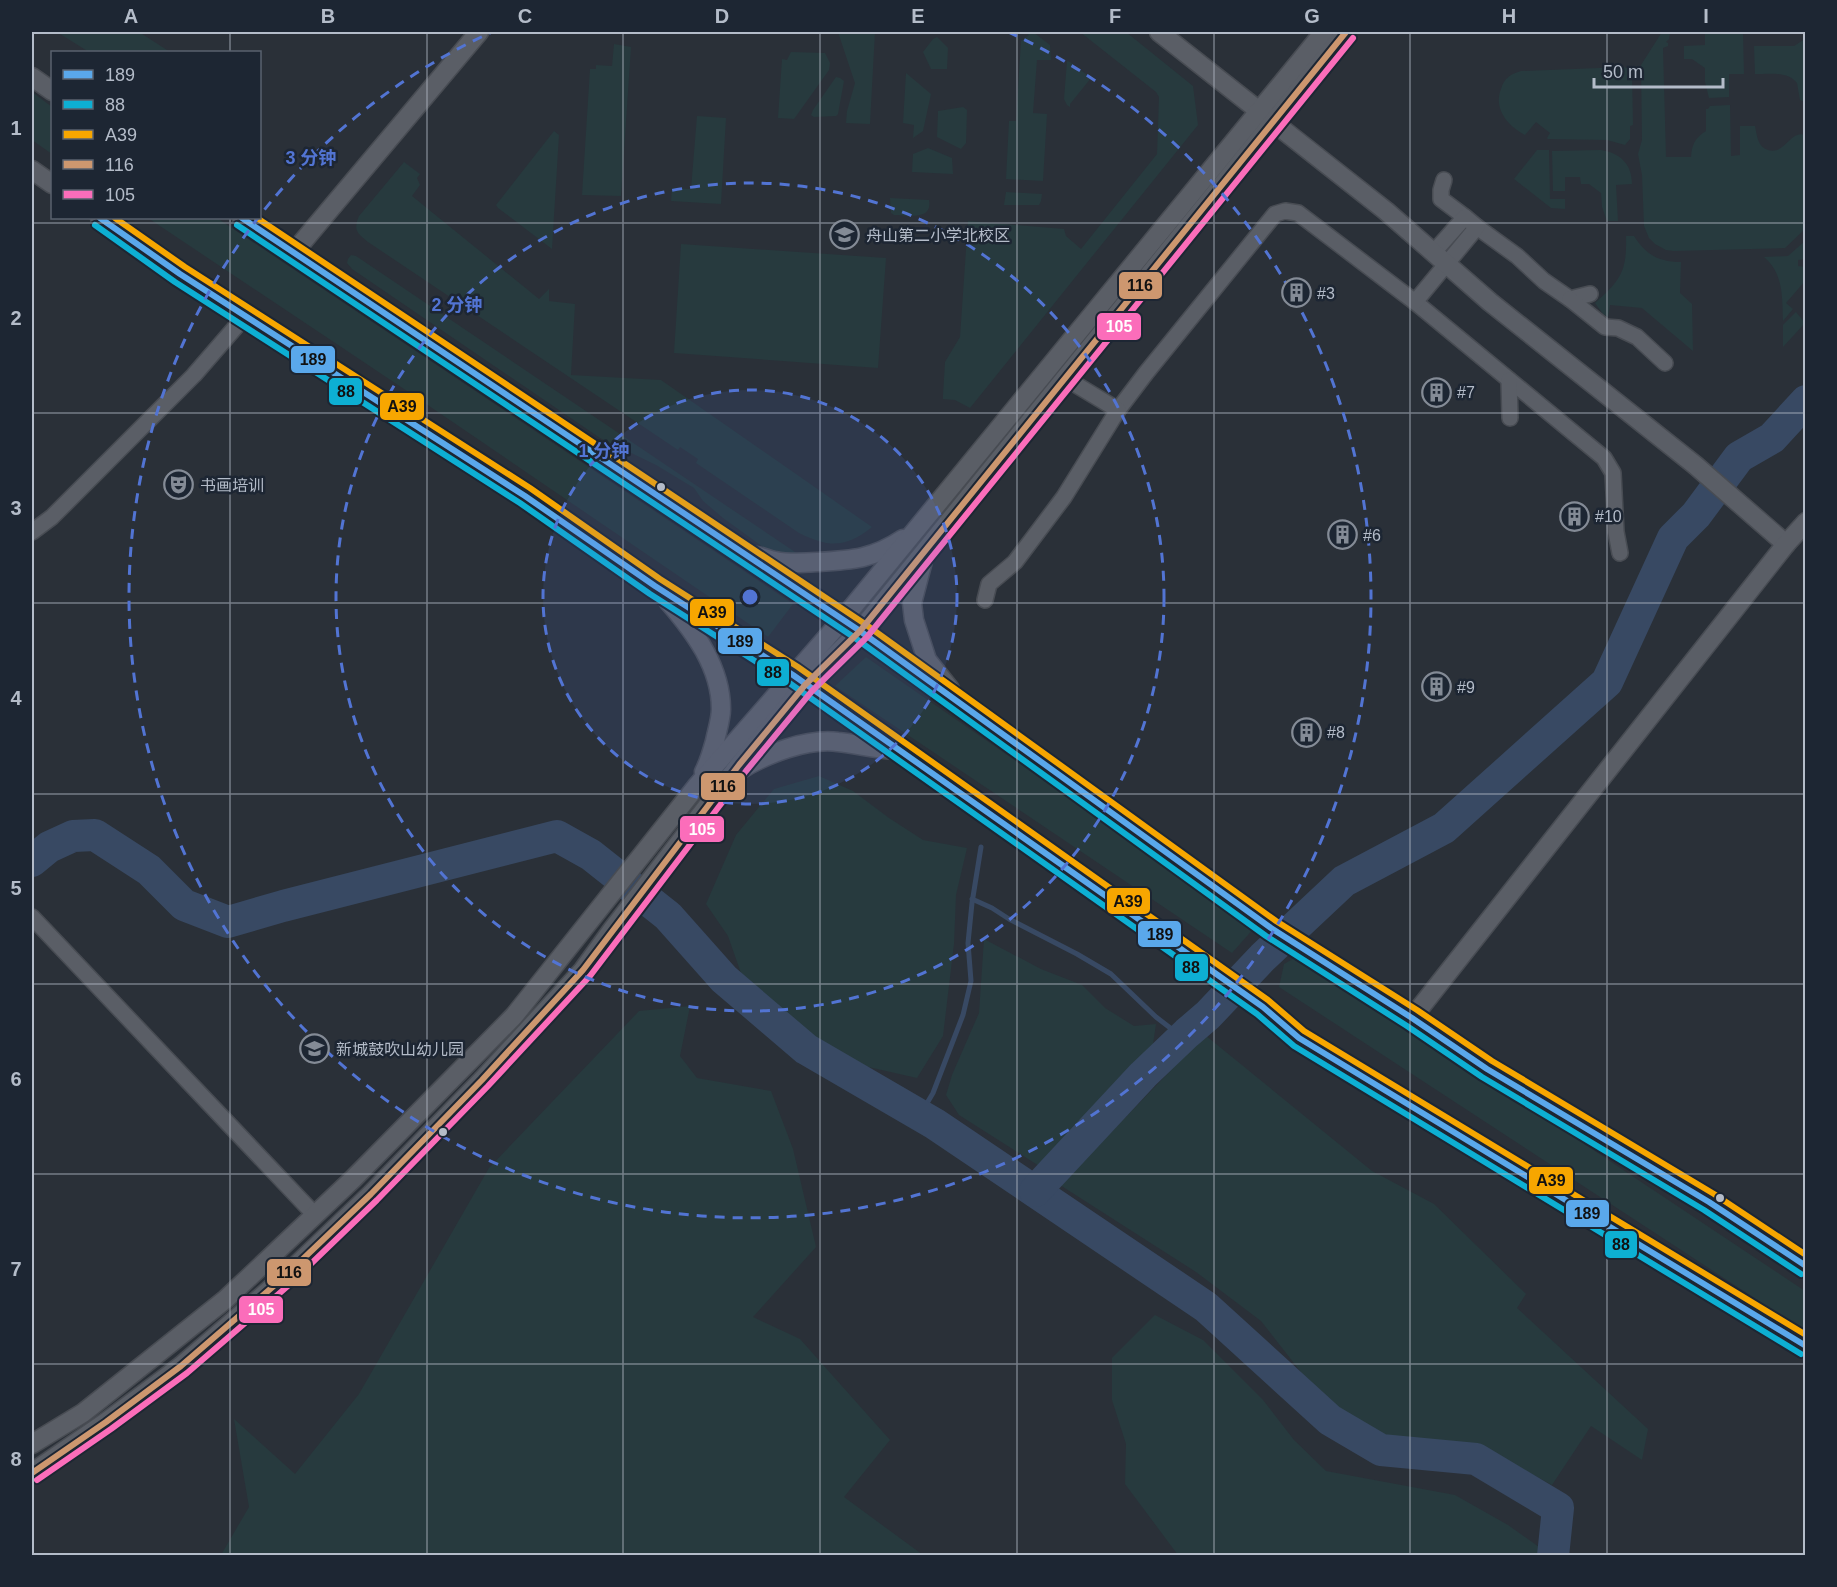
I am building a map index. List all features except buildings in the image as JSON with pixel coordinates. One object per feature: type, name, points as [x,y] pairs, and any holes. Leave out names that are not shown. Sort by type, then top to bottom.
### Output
[{"type":"street","points":[[294,252],[479,32]]},
{"type":"street","points":[[1159,32],[1386,211],[1491,302],[1695,465],[1786,544]]},
{"type":"street","points":[[32,1444],[83,1413],[226,1299],[353,1179],[514,1016],[696,788],[799,680],[860,631],[1065,378],[1266,117],[1324,32]]},
{"type":"street","points":[[32,1473],[181,1366],[283,1278],[371,1194],[482,1080],[583,970],[730,776],[842,620],[1266,117],[1346,32]]},
{"type":"street","points":[[32,77],[51,90]]},
{"type":"street","points":[[32,170],[51,183]]},
{"type":"street","points":[[1444,180],[1441,199],[1517,256],[1544,281],[1605,327],[1618,328],[1637,337],[1665,363]]},
{"type":"street","points":[[985,600],[989,585],[1015,562],[1064,497],[1118,410],[1146,373],[1275,214],[1285,211],[1298,213],[1415,302],[1604,458],[1613,473],[1616,532],[1620,553]]},
{"type":"street","points":[[101,219],[180,274],[525,496],[655,586],[799,680],[1263,1007],[1299,1038],[1806,1346]]},
{"type":"street","points":[[244,219],[860,631],[1271,928],[1487,1069],[1709,1202],[1806,1266]]},
{"type":"street","points":[[1415,302],[1440,257],[1471,222]]},
{"type":"street","points":[[1570,299],[1590,294]]},
{"type":"street","points":[[32,532],[52,516],[194,375],[246,315]]},
{"type":"street","points":[[1065,378],[1118,410]]},
{"type":"street","points":[[1509,380],[1510,418]]},
{"type":"street","points":[[1412,1018],[1786,544],[1806,522]]},
{"type":"street","points":[[743,552],[795,564],[844,561],[869,556],[891,547],[915,531]]},
{"type":"street","points":[[927,547],[912,603],[914,620],[927,660],[965,706]]},
{"type":"street","points":[[655,586],[695,636],[711,662],[718,685],[721,710],[717,732],[710,761],[696,788]]},
{"type":"street","points":[[730,776],[750,764],[796,746],[816,742],[837,742],[880,750],[897,750]]},
{"type":"street","points":[[34,920],[315,1215]]},
{"type":"green space","points":[[57,32],[139,32],[168,51],[87,51]]},
{"type":"green space","points":[[838,32],[875,32],[870,124],[846,123],[855,83]]},
{"type":"green space","points":[[1024,32],[1033,32],[1050,45],[1051,60],[1037,60],[1033,113],[1047,114],[1043,181],[1006,179],[1009,121],[1016,121],[1021,41],[1029,35]]},
{"type":"green space","points":[[1080,32],[1126,32],[1193,86],[1198,125],[970,408],[955,400],[943,399],[945,362],[960,337],[968,221],[1064,229],[1066,236],[1081,249],[1157,154],[1159,97],[1156,92]]},
{"type":"green space","points":[[1662,32],[1670,32],[1666,42],[1668,46],[1663,48],[1666,157],[1691,157],[1695,142],[1706,131],[1706,109],[1710,106],[1730,105],[1731,156],[1740,155],[1740,126],[1755,126],[1760,144],[1765,149],[1774,151],[1795,136],[1805,135],[1805,229],[1785,248],[1674,251],[1666,250],[1649,238],[1644,226],[1642,175],[1638,154],[1642,140],[1641,65]]},
{"type":"green space","points":[[1705,32],[1743,32],[1744,74],[1729,74],[1729,97],[1709,98],[1705,82],[1705,68],[1692,59],[1684,59],[1684,46],[1705,45]]},
{"type":"green space","points":[[937,37],[948,48],[947,69],[931,69],[923,52]]},
{"type":"green space","points":[[1805,39],[1805,102],[1800,100],[1797,83],[1793,79],[1778,74],[1755,74],[1754,46],[1794,46]]},
{"type":"green space","points":[[614,44],[631,47],[621,196],[582,195],[590,69],[596,69],[596,65],[612,66]]},
{"type":"green space","points":[[791,52],[825,53],[830,63],[829,70],[794,119],[778,118],[782,59],[787,60]]},
{"type":"green space","points":[[1067,61],[1091,78],[1070,107],[1064,99]]},
{"type":"green space","points":[[1624,67],[1632,72],[1633,125],[1630,126],[1630,139],[1625,145],[1607,140],[1548,139],[1550,133],[1536,122],[1525,135],[1508,122],[1501,110],[1499,96],[1502,85],[1508,77],[1517,72]]},
{"type":"green space","points":[[906,73],[931,94],[923,131],[913,138],[914,125],[903,123]]},
{"type":"green space","points":[[836,77],[844,81],[838,114],[814,117],[811,115],[813,110]]},
{"type":"green space","points":[[32,92],[51,106],[51,153],[32,140]]},
{"type":"green space","points":[[963,107],[967,110],[966,143],[961,149],[937,137],[938,111]]},
{"type":"green space","points":[[697,116],[726,118],[721,204],[671,201],[672,188],[691,189]]},
{"type":"green space","points":[[554,131],[559,135],[552,249],[496,205]]},
{"type":"green space","points":[[928,148],[952,158],[953,174],[912,172],[913,154]]},
{"type":"green space","points":[[1537,150],[1549,150],[1550,199],[1565,199],[1565,209],[1551,208],[1514,179]]},
{"type":"green space","points":[[1601,150],[1619,157],[1630,171],[1632,184],[1616,185],[1618,221],[1607,221],[1602,207],[1601,193],[1589,184],[1581,184],[1580,177],[1565,177],[1565,191],[1553,191],[1552,151]]},
{"type":"green space","points":[[404,162],[420,174],[417,178],[420,185],[412,196],[539,299],[549,289],[549,301],[575,304],[571,375],[661,380],[872,527],[854,539],[837,544],[819,541],[799,533],[696,463],[698,459],[680,447],[678,450],[368,242],[357,231],[359,216]]},
{"type":"green space","points":[[1006,192],[1042,194],[1041,201],[1039,205],[1004,205]]},
{"type":"green space","points":[[890,198],[929,200],[929,207],[923,214],[894,215],[891,213]]},
{"type":"green space","points":[[149,219],[218,219],[793,604],[768,637]]},
{"type":"green space","points":[[1626,236],[1634,236],[1648,253],[1660,259],[1681,262],[1680,293],[1692,304],[1693,351],[1642,308],[1610,305],[1608,317],[1595,303],[1611,288],[1621,274],[1625,258]]},
{"type":"green space","points":[[1805,241],[1805,259],[1798,260],[1798,266],[1805,267],[1805,281],[1786,303],[1793,309],[1783,321],[1779,279],[1771,264],[1764,257],[1788,256]]},
{"type":"green space","points":[[681,244],[886,258],[878,368],[674,353]]},
{"type":"green space","points":[[351,255],[356,256],[798,554],[782,554],[763,547],[703,501],[694,488],[656,465],[600,438],[352,269],[347,263]]},
{"type":"green space","points":[[1796,312],[1805,323],[1783,347],[1783,325]]},
{"type":"green space","points":[[866,657],[1255,927],[1232,953],[835,686]]},
{"type":"green space","points":[[819,776],[853,791],[923,840],[967,848],[956,895],[954,944],[943,1036],[917,1078],[842,1061],[784,1020],[742,976],[728,936],[706,904],[736,835],[774,789]]},
{"type":"green space","points":[[984,939],[1041,969],[1082,985],[1105,1008],[1134,1026],[1156,1024],[1153,1044],[1142,1060],[1044,1169],[959,1115],[946,1095],[952,1075],[979,1013]]},
{"type":"green space","points":[[1300,955],[1805,1291],[1805,1331],[1279,987],[1284,964]]},
{"type":"green space","points":[[690,1006],[680,1056],[697,1078],[771,1091],[793,1149],[816,1247],[753,1317],[800,1339],[890,1440],[844,1497],[923,1555],[221,1555],[249,1507],[234,1419],[295,1474],[359,1394],[489,1168],[639,1011]]},
{"type":"green space","points":[[1205,1035],[1372,1171],[1434,1204],[1526,1294],[1517,1308],[1648,1429],[1642,1460],[1591,1426],[1552,1485],[1483,1448],[1387,1442],[1315,1390],[1261,1321],[1196,1272],[1060,1185]]},
{"type":"green space","points":[[1155,1315],[1203,1340],[1263,1400],[1294,1440],[1326,1471],[1455,1495],[1508,1525],[1539,1547],[1539,1555],[1178,1555],[1125,1484],[1126,1444],[1112,1400],[1112,1358]]},
{"type":"waterway","points":[[1035,1191],[1143,1075],[1208,1015],[1263,957],[1344,881],[1444,828],[1607,682],[1673,538],[1696,515],[1739,457],[1772,438],[1806,401]]},
{"type":"waterway","points":[[32,861],[49,847],[73,836],[95,835],[149,870],[184,905],[228,922],[557,836],[591,855],[668,916],[724,979],[806,1049],[935,1124],[1206,1307],[1330,1420],[1381,1450],[1476,1459],[1558,1508],[1553,1556]]},
{"type":"waterway","points":[[920,1115],[933,1093],[963,1015],[971,981],[968,943],[981,847]]},
{"type":"waterway","points":[[972,899],[1111,974],[1156,1017],[1182,1037]]},
{"type":"transit line","name":"116","points":[[32,1473],[181,1366],[283,1278],[371,1194],[482,1080],[583,970],[739,765],[805,685],[860,631],[1346,32]]},
{"type":"transit line","name":"105","points":[[37,1480],[187,1373],[289,1285],[377,1200],[488,1086],[590,976],[746,771],[812,691],[867,637],[1353,38]]},
{"type":"transit line","name":"189","points":[[101,219],[180,274],[525,496],[655,586],[793,675],[1263,1007],[1299,1038],[1806,1346]]},
{"type":"transit line","name":"A39","points":[[116,219],[185,267],[530,488],[660,579],[798,667],[1268,1000],[1304,1031],[1806,1335]]},
{"type":"transit line","name":"189","points":[[243,219],[860,631],[1271,928],[1487,1069],[1709,1202],[1806,1266]]},
{"type":"transit line","name":"A39","points":[[258,219],[865,624],[1276,921],[1417,1010],[1492,1061],[1714,1194],[1806,1255]]},
{"type":"transit line","name":"88","points":[[95,225],[175,282],[520,503],[650,594],[788,682],[1257,1014],[1294,1046],[1801,1354]]},
{"type":"transit line","name":"88","points":[[237,225],[855,638],[1266,936],[1482,1077],[1704,1210],[1801,1274]]},
{"type":"place","name":"舟山第二小学北校区","points":[[845,235]]},
{"type":"place","name":"#3","points":[[1296,293]]},
{"type":"place","name":"#7","points":[[1436,392]]},
{"type":"place","name":"书画培训","points":[[179,485]]},
{"type":"place","name":"#10","points":[[1574,516]]},
{"type":"place","name":"#6","points":[[1342,535]]},
{"type":"place","name":"#9","points":[[1436,687]]},
{"type":"place","name":"#8","points":[[1306,732]]},
{"type":"place","name":"新城鼓吹山幼儿园","points":[[315,1049]]}]
